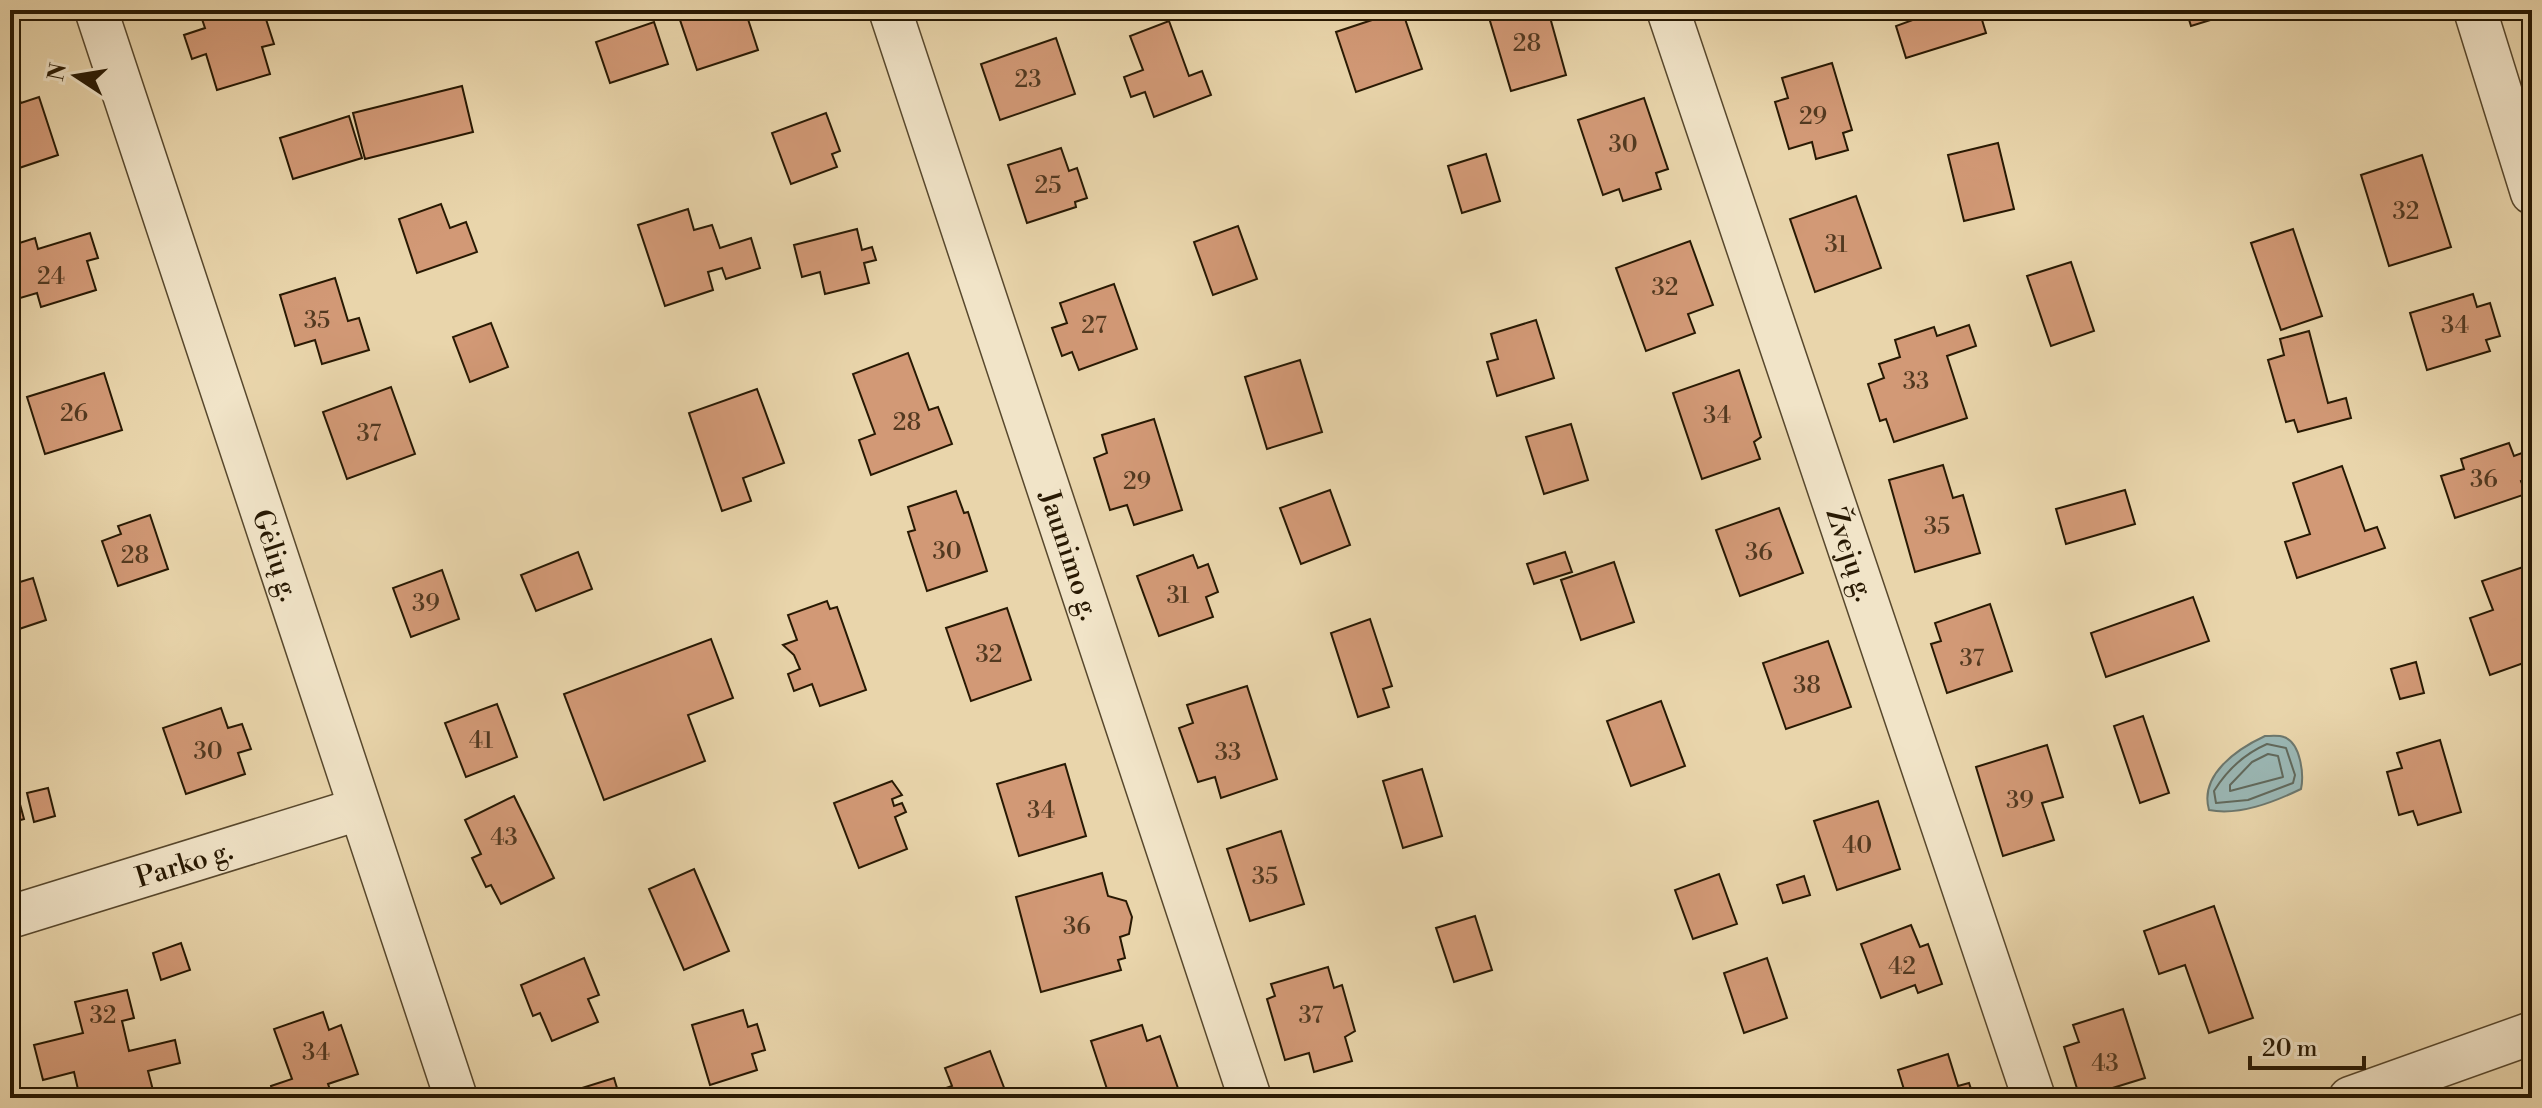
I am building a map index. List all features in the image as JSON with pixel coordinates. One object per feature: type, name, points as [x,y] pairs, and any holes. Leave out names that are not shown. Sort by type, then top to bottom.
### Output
[{"type":"street","name":"Gėlių g.","points":[[96,10],[456,1098]]},
{"type":"street","name":"Jaunimo g.","points":[[890,10],[1250,1098]]},
{"type":"street","name":"Žvejų g.","points":[[1668,10],[2034,1098]]},
{"type":"street","points":[[2475,10],[2532,193]]},
{"type":"street","name":"Parko g.","points":[[10,917],[359,809]]},
{"type":"street","points":[[2350,1098],[2532,1033]]},
{"type":"water","points":[[2265,736],[2290,740],[2298,752],[2301,789],[2244,809],[2209,810],[2207,797],[2215,775],[2232,756]]},
{"type":"building","points":[[199,10],[263,10],[274,44],[262,47],[270,74],[217,90],[206,54],[192,59],[184,35],[205,28]]},
{"type":"building","points":[[689,10],[745,10],[758,50],[697,70],[678,14]]},
{"type":"building","points":[[1402,10],[1422,69],[1356,92],[1336,32]]},
{"type":"building","points":[[1548,10],[1566,75],[1511,91],[1487,11]]},
{"type":"building","points":[[1940,10],[1979,10],[1986,33],[1906,58],[1896,26]]},
{"type":"building","points":[[2186,10],[2232,10],[2233,13],[2191,26]]},
{"type":"building","points":[[1169,21],[1189,76],[1202,71],[1211,95],[1154,117],[1145,92],[1131,97],[1124,77],[1143,70],[1130,36]]},
{"type":"building","points":[[654,22],[668,64],[610,83],[596,42]]},
{"type":"building","points":[[1056,38],[1075,94],[1000,120],[981,64]]},
{"type":"building","points":[[1832,63],[1852,130],[1843,133],[1848,150],[1816,159],[1812,142],[1789,149],[1775,102],[1788,98],[1782,78]]},
{"type":"building","points":[[14,85],[21,103],[39,97],[58,155],[10,171],[10,87]]},
{"type":"building","points":[[462,86],[473,132],[365,159],[353,113]]},
{"type":"building","points":[[1644,98],[1668,169],[1656,173],[1661,189],[1623,201],[1619,189],[1603,195],[1578,120]]},
{"type":"building","points":[[826,113],[840,151],[832,154],[837,167],[791,184],[772,133]]},
{"type":"building","points":[[349,116],[362,158],[293,179],[280,138]]},
{"type":"building","points":[[1998,143],[2014,209],[1964,221],[1948,155]]},
{"type":"building","points":[[1061,148],[1069,171],[1077,168],[1087,198],[1075,202],[1076,207],[1027,223],[1008,165]]},
{"type":"building","points":[[1486,154],[1500,201],[1462,213],[1448,166]]},
{"type":"building","points":[[2422,155],[2451,247],[2389,266],[2361,175]]},
{"type":"building","points":[[1856,196],[1881,268],[1815,292],[1790,219]]},
{"type":"building","points":[[441,204],[450,228],[466,222],[477,252],[417,273],[399,219]]},
{"type":"building","points":[[688,209],[694,230],[712,225],[720,248],[751,238],[760,268],[726,279],[722,268],[708,272],[713,290],[665,306],[638,225]]},
{"type":"building","points":[[1238,226],[1257,279],[1213,295],[1194,242]]},
{"type":"building","points":[[857,229],[862,250],[872,247],[876,260],[864,263],[869,283],[825,294],[820,272],[802,277],[794,245]]},
{"type":"building","points":[[2293,229],[2322,316],[2281,330],[2251,243]]},
{"type":"building","points":[[90,233],[98,258],[87,261],[96,290],[41,307],[37,293],[10,301],[10,246],[35,238],[38,249]]},
{"type":"building","points":[[1690,241],[1713,305],[1688,314],[1695,333],[1646,351],[1616,268]]},
{"type":"building","points":[[2071,262],[2094,331],[2051,346],[2027,276]]},
{"type":"building","points":[[335,278],[348,321],[359,318],[369,350],[322,364],[315,340],[295,346],[280,295]]},
{"type":"building","points":[[1114,284],[1137,349],[1079,370],[1072,352],[1062,356],[1052,328],[1067,323],[1060,303]]},
{"type":"building","points":[[2473,294],[2477,307],[2490,303],[2500,336],[2486,340],[2490,351],[2427,370],[2410,313]]},
{"type":"building","points":[[1536,320],[1554,378],[1497,396],[1487,362],[1498,359],[1491,334]]},
{"type":"building","points":[[491,323],[508,367],[470,382],[453,337]]},
{"type":"building","points":[[1969,325],[1976,346],[1947,356],[1967,418],[1894,442],[1886,419],[1880,421],[1868,384],[1884,378],[1879,364],[1900,357],[1895,340],[1934,327],[1937,336]]},
{"type":"building","points":[[2309,331],[2328,403],[2346,398],[2351,418],[2298,432],[2294,420],[2286,422],[2268,360],[2284,355],[2280,339]]},
{"type":"building","points":[[908,353],[929,410],[938,407],[952,444],[871,475],[859,440],[875,434],[853,374]]},
{"type":"building","points":[[1300,360],[1322,432],[1267,449],[1245,377]]},
{"type":"building","points":[[1739,370],[1761,437],[1754,442],[1760,459],[1702,479],[1673,393]]},
{"type":"building","points":[[104,373],[122,430],[45,454],[27,397]]},
{"type":"building","points":[[391,387],[415,454],[347,479],[323,412]]},
{"type":"building","points":[[757,389],[784,463],[743,478],[751,501],[722,511],[689,413]]},
{"type":"building","points":[[1154,419],[1182,510],[1134,525],[1127,505],[1110,510],[1094,458],[1107,453],[1102,435]]},
{"type":"building","points":[[1571,424],[1588,480],[1544,494],[1526,437]]},
{"type":"building","points":[[2509,443],[2514,456],[2530,450],[2532,456],[2532,477],[2521,481],[2526,494],[2455,518],[2441,476],[2464,469],[2461,459]]},
{"type":"building","points":[[1943,465],[1953,498],[1963,495],[1980,553],[1915,572],[1889,480]]},
{"type":"building","points":[[2342,466],[2365,531],[2377,527],[2385,548],[2297,578],[2285,542],[2310,534],[2293,483]]},
{"type":"building","points":[[1330,490],[1350,545],[1301,564],[1280,508]]},
{"type":"building","points":[[2125,490],[2135,524],[2066,544],[2056,509]]},
{"type":"building","points":[[956,491],[964,513],[968,512],[987,571],[927,591],[908,532],[915,530],[908,507]]},
{"type":"building","points":[[1779,508],[1803,573],[1740,596],[1716,530]]},
{"type":"building","points":[[150,515],[168,569],[118,586],[102,541],[121,534],[118,526]]},
{"type":"building","points":[[578,552],[592,589],[536,611],[521,575]]},
{"type":"building","points":[[1565,552],[1572,572],[1534,584],[1527,564]]},
{"type":"building","points":[[1193,555],[1198,568],[1208,564],[1218,592],[1206,597],[1213,617],[1159,636],[1137,576]]},
{"type":"building","points":[[1614,562],[1634,622],[1581,640],[1561,580]]},
{"type":"building","points":[[2532,564],[2532,660],[2490,675],[2470,618],[2493,610],[2482,581]]},
{"type":"building","points":[[442,570],[459,619],[411,637],[393,588]]},
{"type":"building","points":[[33,578],[46,620],[10,632],[10,585]]},
{"type":"building","points":[[2193,597],[2209,641],[2106,677],[2091,633]]},
{"type":"building","points":[[827,601],[830,609],[837,607],[866,690],[820,706],[812,684],[794,691],[788,674],[800,669],[794,655],[783,645],[797,640],[788,615]]},
{"type":"building","points":[[1990,604],[2012,671],[1947,693],[1931,644],[1941,641],[1935,623]]},
{"type":"building","points":[[1007,608],[1031,680],[971,701],[946,628]]},
{"type":"building","points":[[1370,619],[1392,686],[1383,689],[1389,707],[1358,717],[1331,633]]},
{"type":"building","points":[[711,639],[733,698],[688,715],[705,761],[604,800],[564,694]]},
{"type":"building","points":[[1828,641],[1851,707],[1786,729],[1763,663]]},
{"type":"building","points":[[2416,662],[2424,693],[2400,699],[2391,669]]},
{"type":"building","points":[[1247,686],[1277,779],[1221,798],[1215,777],[1198,782],[1179,728],[1193,723],[1187,705]]},
{"type":"building","points":[[1661,701],[1685,766],[1631,786],[1607,721]]},
{"type":"building","points":[[497,704],[517,757],[466,777],[445,723]]},
{"type":"building","points":[[221,708],[228,728],[242,724],[251,749],[238,753],[245,774],[186,794],[163,728]]},
{"type":"building","points":[[2143,716],[2169,793],[2140,803],[2114,726]]},
{"type":"building","points":[[2440,740],[2461,812],[2418,825],[2413,811],[2399,815],[2387,772],[2402,768],[2397,753]]},
{"type":"building","points":[[2047,745],[2063,797],[2042,803],[2054,840],[2003,856],[1976,767]]},
{"type":"building","points":[[1065,764],[1086,836],[1019,856],[997,784]]},
{"type":"building","points":[[10,767],[24,819],[10,823]]},
{"type":"building","points":[[1422,769],[1442,836],[1403,848],[1383,781]]},
{"type":"building","points":[[892,781],[902,795],[892,799],[894,806],[902,803],[906,812],[895,817],[907,849],[859,868],[834,803]]},
{"type":"building","points":[[48,788],[55,816],[34,822],[27,793]]},
{"type":"building","points":[[514,796],[554,878],[501,904],[491,885],[486,887],[472,858],[481,854],[465,820]]},
{"type":"building","points":[[1878,801],[1900,869],[1837,890],[1814,821]]},
{"type":"building","points":[[1281,831],[1304,904],[1250,921],[1227,849]]},
{"type":"building","points":[[694,869],[729,951],[684,970],[649,889]]},
{"type":"building","points":[[1102,873],[1108,896],[1126,901],[1132,917],[1129,934],[1120,937],[1125,958],[1118,960],[1121,970],[1041,992],[1016,897]]},
{"type":"building","points":[[1719,874],[1737,924],[1693,939],[1675,890]]},
{"type":"building","points":[[1804,876],[1810,895],[1783,903],[1777,885]]},
{"type":"building","points":[[2214,906],[2253,1018],[2209,1033],[2185,965],[2159,974],[2144,931]]},
{"type":"building","points":[[1475,916],[1492,970],[1454,982],[1436,928]]},
{"type":"building","points":[[1911,925],[1920,947],[1928,944],[1942,984],[1918,993],[1915,985],[1881,998],[1861,944]]},
{"type":"building","points":[[181,943],[190,970],[161,980],[153,953]]},
{"type":"building","points":[[584,958],[599,995],[588,999],[598,1022],[552,1041],[540,1013],[533,1016],[521,985]]},
{"type":"building","points":[[1767,958],[1787,1018],[1744,1033],[1724,973]]},
{"type":"building","points":[[1328,967],[1334,988],[1342,985],[1355,1031],[1345,1037],[1352,1061],[1314,1072],[1309,1053],[1285,1060],[1267,999],[1275,996],[1271,984]]},
{"type":"building","points":[[127,990],[134,1018],[122,1021],[129,1051],[175,1040],[180,1063],[148,1071],[155,1098],[80,1098],[74,1072],[43,1080],[34,1045],[83,1033],[75,1002]]},
{"type":"building","points":[[2123,1009],[2145,1078],[2080,1098],[2064,1047],[2079,1042],[2073,1025]]},
{"type":"building","points":[[743,1010],[748,1027],[757,1024],[765,1050],[752,1054],[757,1070],[710,1085],[692,1025]]},
{"type":"building","points":[[323,1012],[329,1030],[341,1025],[358,1074],[328,1084],[333,1098],[273,1098],[271,1086],[292,1079],[274,1029]]},
{"type":"building","points":[[1142,1025],[1147,1041],[1160,1036],[1181,1097],[1110,1098],[1091,1041]]},
{"type":"building","points":[[990,1051],[1008,1098],[943,1098],[940,1090],[952,1086],[945,1068]]},
{"type":"building","points":[[1948,1054],[1958,1086],[1969,1083],[1974,1098],[1901,1098],[1906,1096],[1898,1070]]},
{"type":"building","points":[[614,1078],[620,1098],[550,1098]]}]
